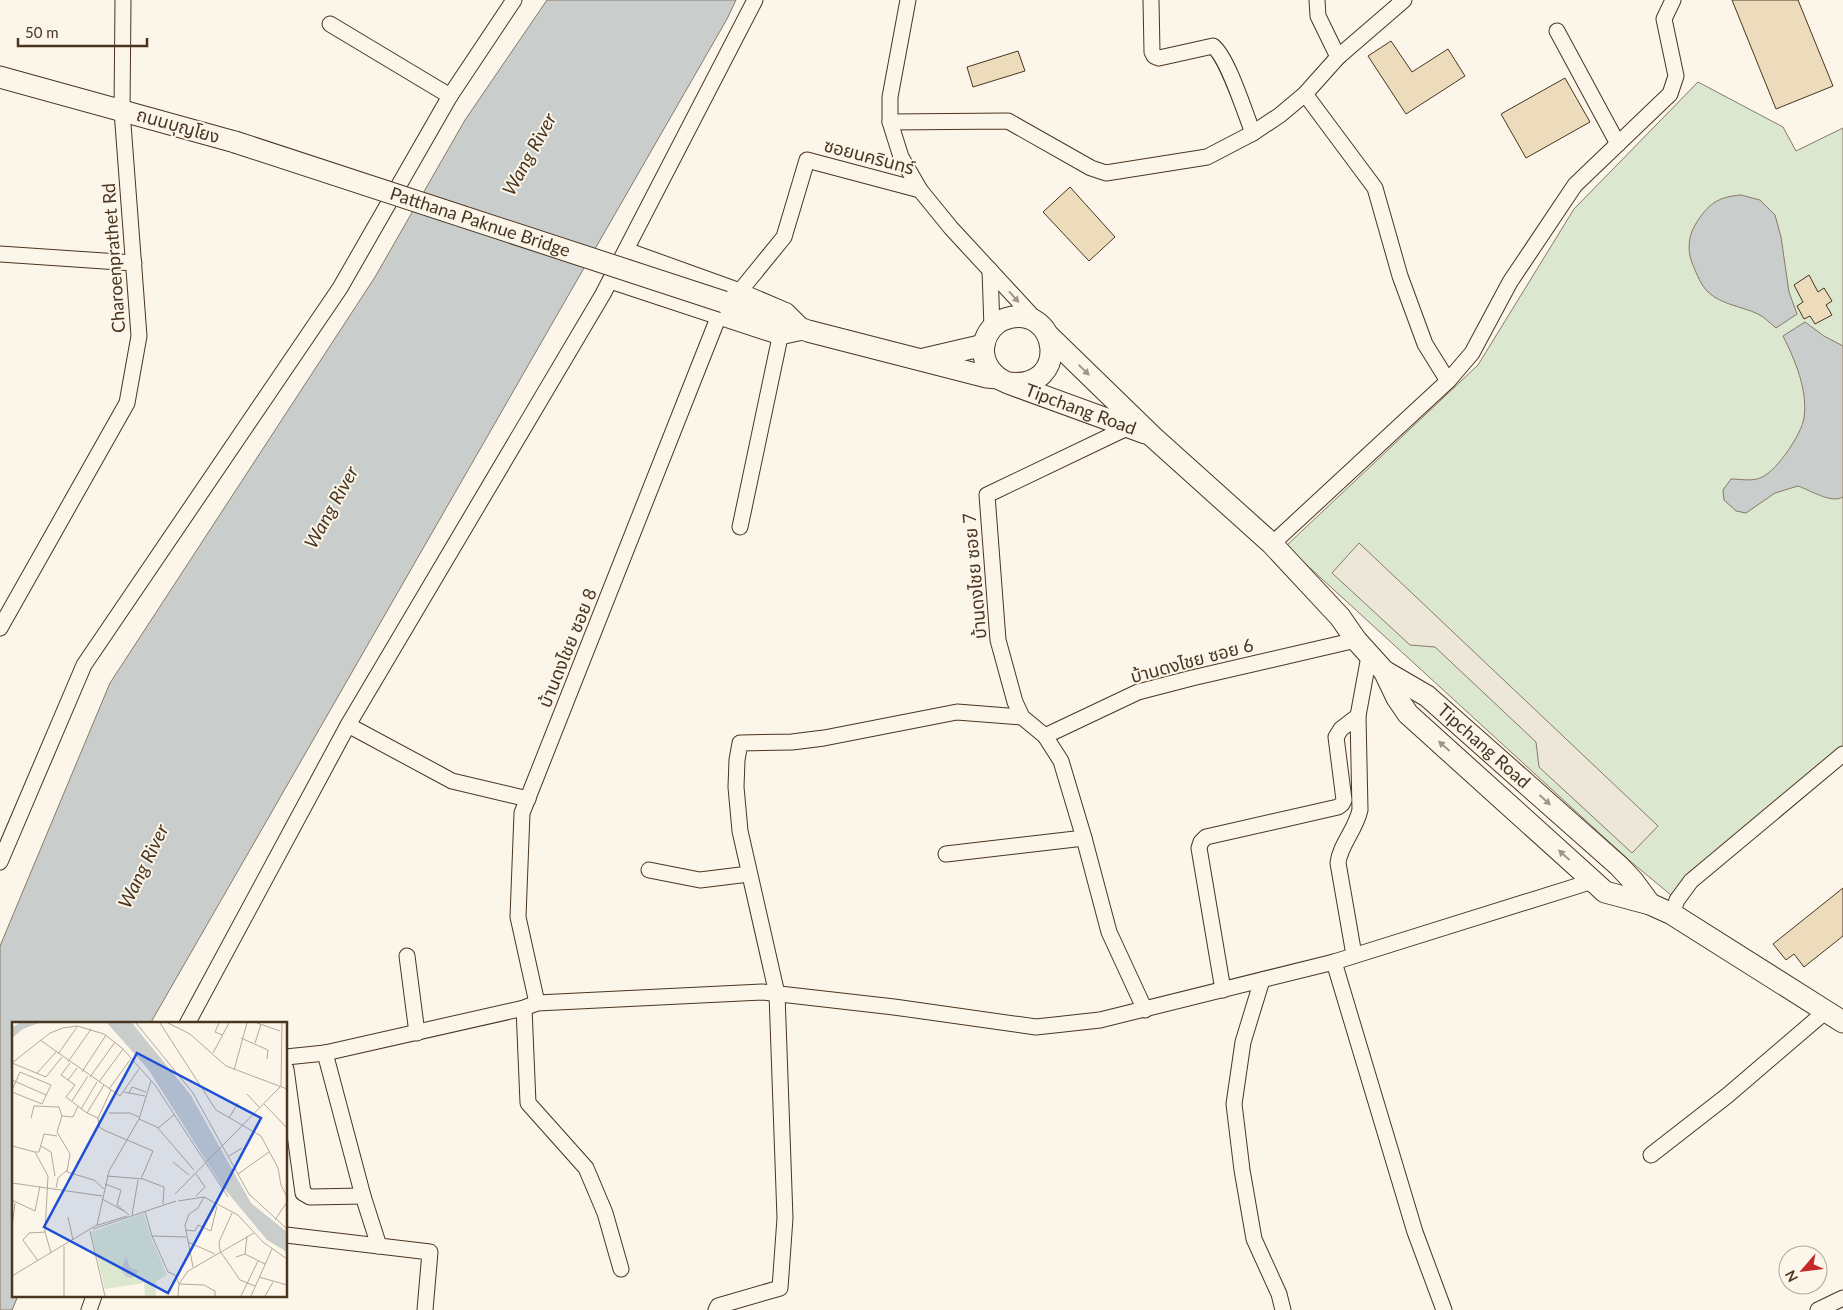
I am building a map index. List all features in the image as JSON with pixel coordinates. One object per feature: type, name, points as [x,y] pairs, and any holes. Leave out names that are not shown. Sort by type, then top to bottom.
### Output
[{"type":"street","name":"Charoenprathet Rd","points":[[0,628],[127,403],[139,336],[122,110],[123,0]]},
{"type":"street","points":[[0,862],[84,665],[340,288],[450,96],[514,0]]},
{"type":"street","points":[[188,1022],[348,725],[610,281],[755,0]]},
{"type":"street","name":"Tipchang Road","points":[[908,0],[890,97],[890,122],[901,157],[920,190],[947,224],[1044,330],[1153,436],[1272,544],[1340,617],[1369,656],[1384,671],[1427,696],[1619,866],[1633,880],[1650,904]]},
{"type":"street","points":[[1151,0],[1152,52],[1154,56],[1159,58],[1213,46],[1218,50],[1229,72],[1253,133]]},
{"type":"street","points":[[1317,0],[1318,16],[1338,57]]},
{"type":"street","points":[[890,122],[1008,121],[1091,168],[1106,173],[1207,157],[1253,133],[1280,115],[1305,94],[1338,57],[1404,0]]},
{"type":"street","points":[[1272,544],[1448,381],[1472,353],[1510,282],[1575,185],[1670,94],[1676,76],[1664,19],[1673,0]]},
{"type":"street","points":[[330,24],[450,96]]},
{"type":"street","points":[[1557,31],[1618,144]]},
{"type":"street","name":"ถนนบุญโยง","points":[[0,77],[234,142]]},
{"type":"street","points":[[1305,94],[1375,188],[1400,276],[1425,344],[1448,381]]},
{"type":"street","name":"Patthana Paknue Bridge","points":[[234,142],[808,331],[1003,380]]},
{"type":"street","name":"ซอยนครินทร์","points":[[807,160],[920,190]]},
{"type":"street","name":"บ้านดงไชย ซอย 8","points":[[621,1269],[605,1213],[586,1168],[528,1103],[531,1006],[518,917],[522,814],[727,304],[784,237],[807,160]]},
{"type":"street","points":[[626,250],[727,304],[780,338],[808,331]]},
{"type":"street","points":[[0,254],[134,263]]},
{"type":"street","points":[[919,360],[988,337],[1002,320],[1014,316],[1027,317],[1044,330],[1052,347],[1051,358],[1043,372],[1030,382],[1019,384],[1003,380],[990,369],[985,358],[988,337],[990,270]]},
{"type":"street","points":[[610,281],[727,304]]},
{"type":"street","points":[[740,527],[780,338]]},
{"type":"street","name":"Tipchang Road","points":[[1003,380],[1153,436]]},
{"type":"street","name":"บ้านดงไชย ซอย 7","points":[[1045,736],[1022,717],[1015,702],[998,640],[987,495],[1129,427]]},
{"type":"street","name":"บ้านดงไชย ซอย 6","points":[[1045,736],[1138,692],[1356,640]]},
{"type":"street","points":[[1354,955],[1338,863],[1339,855],[1357,823],[1360,810],[1358,716],[1369,656]]},
{"type":"street","points":[[1384,671],[1397,698],[1408,714],[1606,892],[1650,904],[1672,914],[1835,1017],[1728,1095],[1651,1155]]},
{"type":"street","points":[[716,1310],[718,1306],[780,1288],[785,1218],[777,994],[748,874],[740,831],[736,787],[740,743],[792,742],[824,738],[957,712],[1022,717]]},
{"type":"street","points":[[1223,990],[1199,848],[1200,842],[1206,837],[1338,807],[1342,804],[1344,800],[1336,737],[1341,729],[1358,716]]},
{"type":"street","points":[[348,725],[452,781],[528,799]]},
{"type":"street","points":[[1045,736],[1060,762],[1084,838],[1109,932],[1145,1010]]},
{"type":"street","points":[[1672,914],[1678,900],[1691,882],[1843,754]]},
{"type":"street","points":[[946,854],[1084,838]]},
{"type":"street","points":[[649,870],[700,880],[748,874]]},
{"type":"street","points":[[288,1057],[325,1053],[531,1006],[762,992],[894,1007],[1036,1028],[1100,1020],[1334,962],[1593,881]]},
{"type":"street","points":[[408,956],[416,1033]]},
{"type":"street","points":[[1334,962],[1415,1232],[1444,1310]]},
{"type":"street","points":[[1262,980],[1243,1042],[1234,1104],[1242,1170],[1254,1239],[1279,1294],[1283,1310]]},
{"type":"street","points":[[325,1053],[363,1196],[379,1246]]},
{"type":"street","points":[[288,1084],[303,1193],[310,1197],[363,1196]]},
{"type":"street","points":[[288,1235],[430,1252],[425,1310]]},
{"type":"street","points":[[89,1310],[93,1298]]},
{"type":"street","points":[[1818,1310],[1843,1298]]},
{"type":"green space","points":[[1698,82],[1783,127],[1796,151],[1843,128],[1843,751],[1677,900],[1630,861],[1286,546],[1478,365],[1574,209]]},
{"type":"shaded area","points":[[1359,543],[1658,826],[1632,853],[1539,767],[1536,742],[1435,647],[1410,645],[1332,573]]},
{"type":"water","name":"Wang River","points":[[547,0],[736,0],[727,19],[151,1022],[12,1022],[12,1298],[17,1298],[12,1310],[0,1310],[0,946],[110,683],[375,277],[465,120]]},
{"type":"water","points":[[1741,195],[1760,200],[1775,215],[1781,237],[1789,292],[1797,314],[1776,328],[1758,314],[1725,303],[1708,292],[1699,280],[1691,260],[1689,245],[1691,234],[1704,212],[1719,200]]},
{"type":"water","points":[[1805,322],[1824,336],[1843,346],[1843,497],[1838,499],[1827,498],[1798,486],[1775,493],[1746,513],[1736,511],[1724,500],[1723,490],[1731,479],[1755,479],[1768,473],[1788,451],[1802,425],[1805,407],[1800,376],[1783,336]]},
{"type":"building","points":[[1732,0],[1798,0],[1833,86],[1776,109]]},
{"type":"building","points":[[1391,41],[1412,72],[1448,49],[1465,76],[1406,114],[1368,56]]},
{"type":"building","points":[[1018,51],[1025,71],[973,87],[967,67]]},
{"type":"building","points":[[1565,78],[1590,122],[1526,158],[1501,114]]},
{"type":"building","points":[[1070,187],[1115,237],[1089,261],[1043,212]]},
{"type":"building","points":[[1809,275],[1818,292],[1824,288],[1832,301],[1826,305],[1832,315],[1815,324],[1810,316],[1804,319],[1797,306],[1803,302],[1794,285]]},
{"type":"building","points":[[1843,888],[1843,936],[1804,967],[1794,954],[1786,960],[1773,944]]}]
